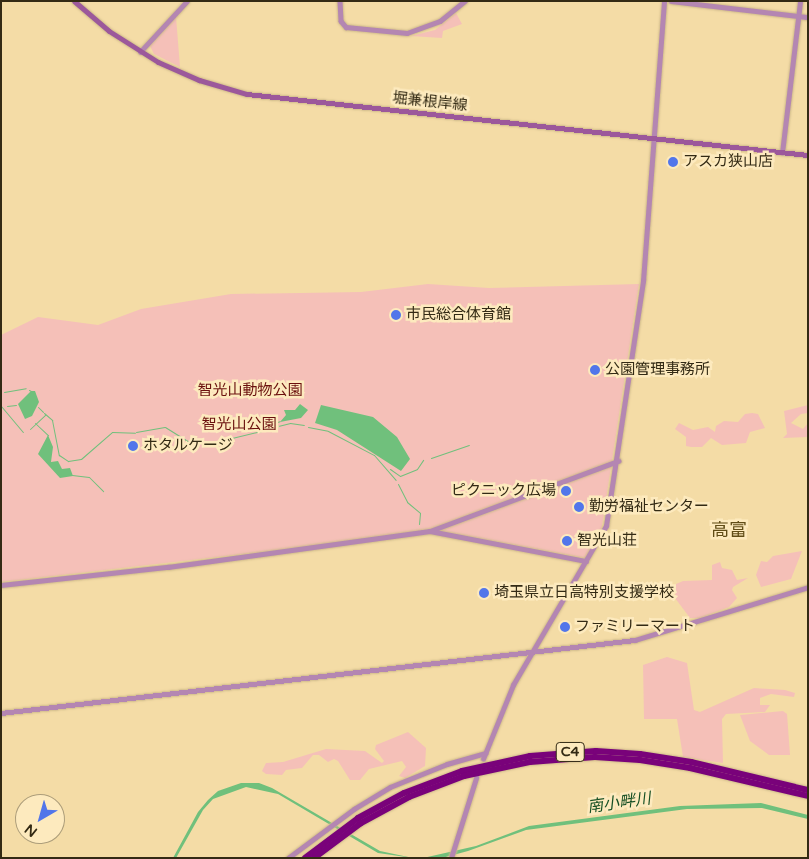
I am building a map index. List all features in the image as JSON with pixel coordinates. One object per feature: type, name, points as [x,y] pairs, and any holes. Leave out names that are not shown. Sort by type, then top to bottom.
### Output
[{"type":"highway","name":"C4","points":[[305,858],[346,829],[404,793],[462,771],[509,759],[563,752],[620,752],[663,758],[808,790]]},
{"type":"highway","name":"C4","points":[[346,829],[409,797],[464,776],[510,765],[563,758],[603,758],[662,763],[808,796]]},
{"type":"highway","name":"C4","points":[[314,858],[336,836]]},
{"type":"main road","name":"堀兼根岸線","points":[[74,1],[140,52],[199,80],[263,97],[808,155]]},
{"type":"street","points":[[140,52],[186,1]]},
{"type":"street","points":[[340,1],[341,21],[346,27],[407,32],[430,26],[465,1]]},
{"type":"street","points":[[288,858],[335,822],[390,787],[447,764],[484,756],[500,710],[532,650],[605,532],[618,461],[643,281],[664,1]]},
{"type":"street","points":[[671,1],[808,17]]},
{"type":"street","points":[[782,153],[800,1]]},
{"type":"street","points":[[1,585],[168,567],[430,531],[618,461]]},
{"type":"street","points":[[430,531],[586,561]]},
{"type":"street","points":[[1,713],[532,650],[635,640],[808,587]]},
{"type":"street","points":[[451,858],[476,778]]},
{"type":"green space","points":[[456,13],[462,24],[443,31],[442,38],[411,36],[435,30]]},
{"type":"green space","points":[[176,17],[180,67],[154,54],[150,46]]},
{"type":"green space","name":"智光山公園","points":[[428,284],[489,288],[639,284],[602,526],[598,539],[585,558],[441,531],[1,582],[1,335],[38,317],[98,325],[141,309],[231,294],[361,292]]},
{"type":"green space","points":[[808,405],[808,413],[801,414],[791,423],[803,429],[808,423],[808,437],[783,438],[787,434],[784,411]]},
{"type":"green space","points":[[745,414],[758,414],[765,428],[750,432],[746,443],[722,445],[711,438],[702,447],[691,447],[686,446],[686,437],[675,429],[679,423],[693,430],[708,427],[715,432],[716,426],[724,421],[738,422]]},
{"type":"green space","points":[[802,551],[791,579],[761,587],[756,575],[761,561],[767,562],[773,556]]},
{"type":"green space","points":[[720,562],[722,568],[732,570],[737,580],[748,578],[733,587],[732,590],[737,598],[729,607],[700,618],[690,618],[675,598],[676,584],[683,581],[712,580],[712,565]]},
{"type":"green space","points":[[667,657],[687,663],[694,710],[700,712],[754,688],[785,690],[795,693],[794,697],[771,694],[760,698],[760,705],[770,705],[765,712],[726,714],[722,719],[723,763],[683,757],[677,719],[644,719],[643,665]]},
{"type":"green space","points":[[783,711],[787,714],[790,755],[769,755],[750,741],[740,715]]},
{"type":"green space","points":[[408,732],[426,748],[425,766],[405,778],[399,776],[406,767],[402,761],[369,769],[360,780],[350,780],[338,761],[334,759],[328,762],[319,755],[313,755],[302,768],[286,770],[282,775],[266,774],[262,771],[266,763],[283,762],[326,749],[365,751],[382,763],[384,761],[375,749],[376,745]]},
{"type":"shaded area","points":[[31,391],[35,391],[39,402],[32,416],[25,419],[18,404]]},
{"type":"shaded area","points":[[300,404],[308,410],[301,418],[280,422],[286,415],[284,410],[295,410]]},
{"type":"shaded area","points":[[321,405],[373,417],[397,437],[410,459],[401,471],[337,430],[315,423]]},
{"type":"shaded area","points":[[48,435],[53,447],[51,462],[58,461],[62,469],[70,468],[73,476],[60,478],[38,454]]},
{"type":"shaded area","points":[[241,783],[259,783],[272,788],[380,851],[413,858],[378,853],[278,794],[246,787],[213,799],[203,810],[176,858],[173,858],[198,812],[208,800],[218,791]]},
{"type":"shaded area","points":[[761,803],[808,815],[808,819],[762,808],[687,809],[526,830],[468,851],[442,858],[423,858],[476,846],[529,826],[680,806]]},
{"type":"waterway","points":[[4,392],[26,388]]},
{"type":"waterway","points":[[7,406],[16,405]]},
{"type":"waterway","points":[[1,406],[23,432]]},
{"type":"waterway","points":[[38,407],[43,412]]},
{"type":"waterway","points":[[44,413],[52,420],[59,455],[68,461],[81,459],[112,432],[135,433]]},
{"type":"waterway","points":[[30,429],[45,415]]},
{"type":"waterway","points":[[250,422],[271,424],[280,421]]},
{"type":"waterway","points":[[35,423],[48,435]]},
{"type":"waterway","points":[[262,430],[290,423],[304,425]]},
{"type":"waterway","points":[[136,432],[165,427],[187,441],[207,444],[261,431]]},
{"type":"waterway","points":[[308,427],[328,431],[374,455],[396,480]]},
{"type":"waterway","points":[[431,458],[469,445]]},
{"type":"waterway","points":[[390,469],[400,476],[417,469],[423,460]]},
{"type":"waterway","points":[[72,475],[89,477],[103,491]]},
{"type":"waterway","points":[[398,484],[407,502],[420,513],[419,524]]},
{"type":"place","name":"アスカ狭山店","points":[[673,162]]},
{"type":"place","name":"市民総合体育館","points":[[396,315]]},
{"type":"place","name":"公園管理事務所","points":[[595,370]]},
{"type":"place","name":"ホタルケージ","points":[[133,446]]},
{"type":"place","name":"ピクニック広場","points":[[566,491]]},
{"type":"place","name":"勤労福祉センター","points":[[579,507]]},
{"type":"place","name":"智光山荘","points":[[567,541]]},
{"type":"place","name":"埼玉県立日高特別支援学校","points":[[484,593]]},
{"type":"place","name":"ファミリーマート","points":[[565,627]]},
{"type":"district","name":"高富","points":[[729,530]]},
{"type":"park label","name":"智光山動物公園","points":[[250,391]]},
{"type":"water label","name":"南小畔川","points":[[619,803]]}]
